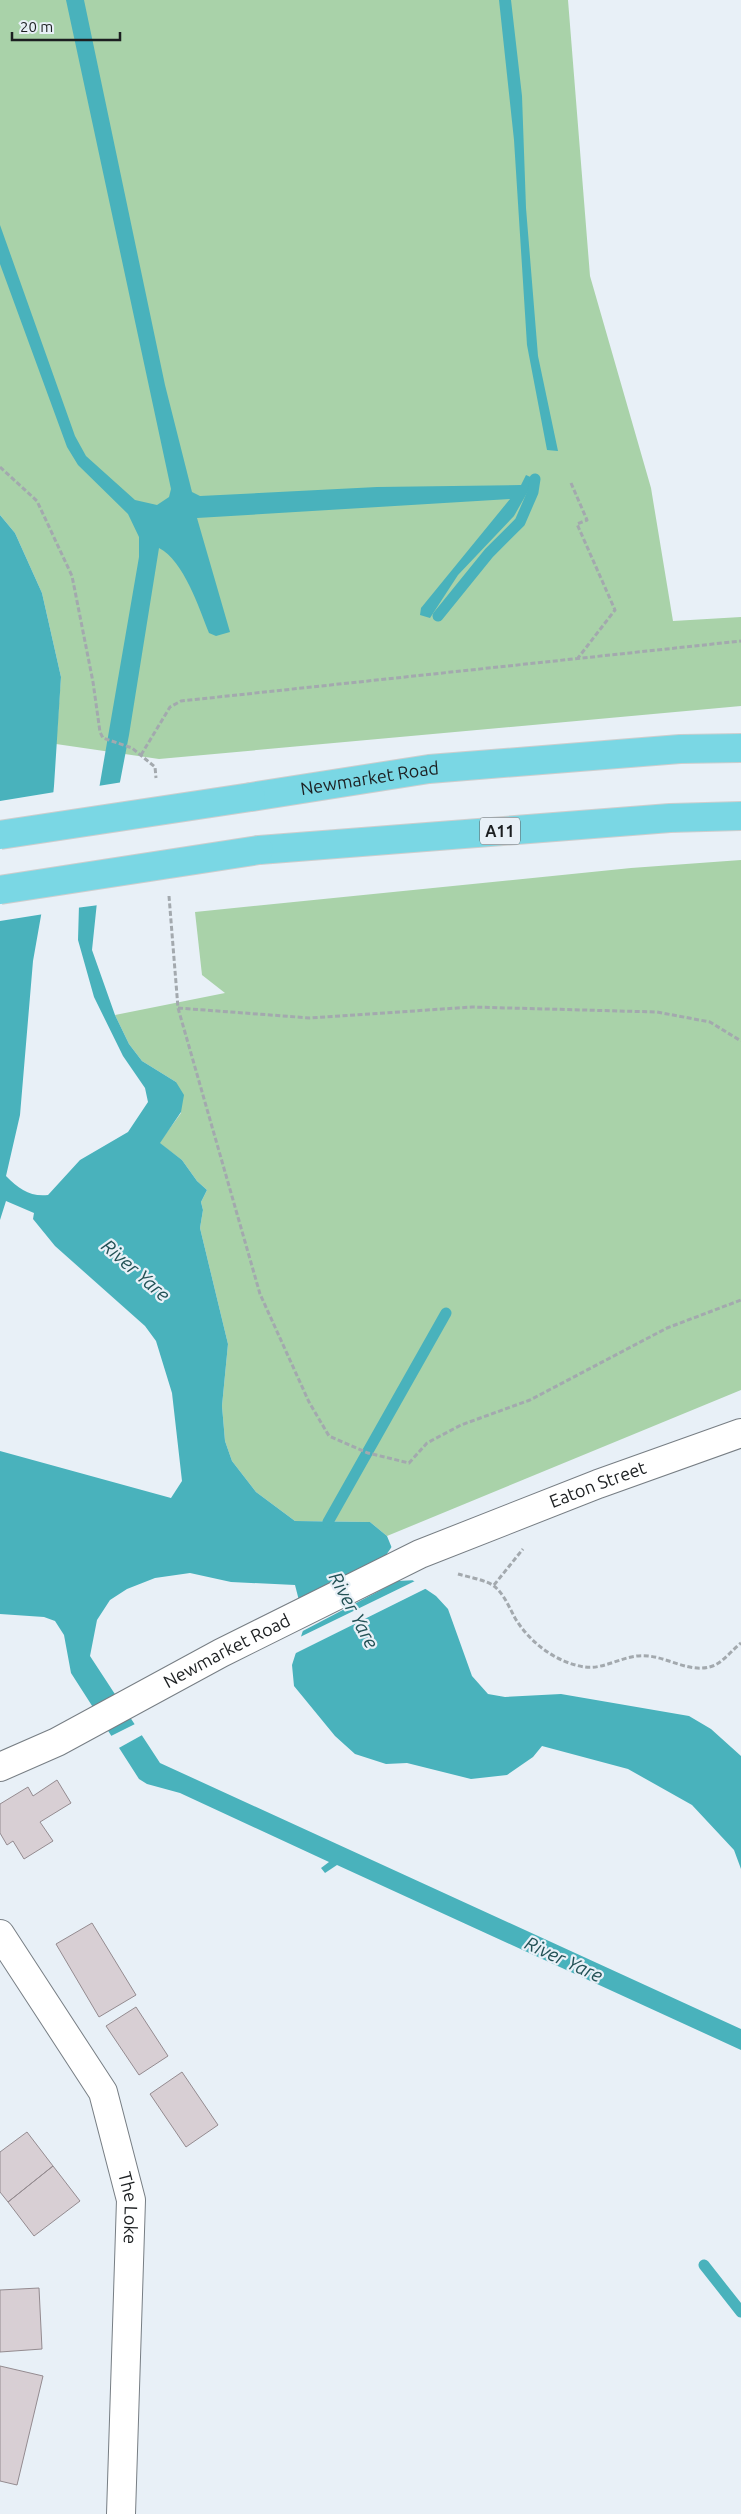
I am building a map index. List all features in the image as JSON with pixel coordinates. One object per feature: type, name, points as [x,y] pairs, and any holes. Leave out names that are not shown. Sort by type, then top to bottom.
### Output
[{"type":"highway","name":"Newmarket Road","points":[[0,834],[429,768],[680,749],[741,748]]},
{"type":"highway","name":"A11","points":[[0,890],[259,850],[670,818],[741,816]]},
{"type":"street","name":"Eaton Street","points":[[458,1540],[598,1484],[741,1433]]},
{"type":"street","name":"Newmarket Road","points":[[0,1767],[36,1751],[221,1653],[366,1580],[420,1554],[458,1540]]},
{"type":"street","name":"The Loke","points":[[0,1934],[104,2092],[132,2200],[121,2514]]},
{"type":"path","points":[[0,467],[38,501],[72,576],[93,682],[100,732],[104,738],[132,748]]},
{"type":"path","points":[[571,483],[588,520],[577,524],[615,610],[578,658]]},
{"type":"path","points":[[141,756],[170,707],[181,701],[741,641]]},
{"type":"path","points":[[741,1041],[710,1022],[657,1012],[472,1008],[310,1018],[178,1008],[260,1294],[309,1402],[329,1436],[368,1454],[409,1464],[427,1443],[461,1425],[530,1400],[667,1328],[741,1300]]},
{"type":"path","points":[[494,1586],[505,1599],[516,1620],[544,1650],[550,1655],[571,1664],[587,1667],[606,1664],[624,1657],[648,1656],[698,1669],[716,1665],[741,1643]]},
{"type":"green space","points":[[0,0],[568,0],[590,276],[651,488],[673,621],[741,617],[741,706],[159,759],[56,744],[61,677],[42,593],[15,533],[0,515]]},
{"type":"green space","points":[[741,860],[741,1390],[387,1536],[370,1522],[295,1521],[256,1492],[232,1461],[225,1441],[222,1406],[228,1344],[200,1228],[203,1210],[201,1202],[207,1190],[197,1181],[182,1160],[159,1143],[181,1113],[176,1082],[142,1061],[129,1044],[115,1015],[225,993],[202,975],[195,912],[631,868]]},
{"type":"water","name":"River Yare","points":[[66,0],[84,0],[165,385],[192,492],[200,496],[377,487],[521,485],[526,475],[535,479],[514,516],[458,575],[430,618],[420,615],[421,608],[510,499],[197,518],[230,632],[216,636],[209,633],[190,586],[176,563],[159,548],[129,735],[97,902],[92,950],[115,1015],[129,1044],[142,1061],[176,1082],[184,1095],[181,1112],[160,1143],[182,1160],[197,1181],[207,1190],[201,1202],[203,1210],[200,1228],[228,1344],[222,1406],[225,1441],[232,1461],[256,1492],[295,1521],[370,1522],[387,1536],[402,1573],[436,1596],[448,1609],[472,1676],[488,1694],[505,1697],[561,1694],[689,1716],[711,1729],[741,1756],[741,1869],[734,1850],[692,1805],[628,1769],[542,1746],[533,1757],[507,1775],[471,1779],[407,1763],[386,1764],[355,1754],[335,1736],[294,1686],[292,1665],[305,1624],[295,1585],[231,1582],[190,1573],[155,1578],[127,1589],[110,1600],[97,1620],[90,1656],[160,1763],[741,2029],[741,2050],[337,1865],[325,1873],[321,1868],[329,1862],[180,1793],[147,1784],[139,1779],[71,1673],[64,1635],[55,1621],[44,1617],[0,1614],[0,1451],[171,1498],[182,1481],[172,1393],[156,1341],[145,1326],[55,1246],[33,1219],[34,1213],[6,1201],[0,1220],[0,515],[15,533],[42,593],[61,677],[54,786],[42,910],[33,961],[20,1115],[6,1176],[25,1191],[36,1195],[48,1195],[80,1160],[128,1132],[148,1102],[145,1088],[123,1056],[94,997],[78,940],[79,905],[139,557],[139,537],[128,514],[78,465],[67,447],[0,264],[0,225],[75,436],[86,456],[135,500],[157,505],[169,497],[171,489]]},
{"type":"water","points":[[499,0],[511,0],[522,96],[526,208],[538,356],[558,451],[547,450],[527,345],[514,140]]},
{"type":"pier","points":[[123,782],[99,905],[76,908],[98,786]]},
{"type":"pier","points":[[55,792],[44,914],[0,921],[0,801]]},
{"type":"pier","points":[[393,1545],[404,1572],[429,1587],[292,1655],[298,1638],[417,1580],[398,1581],[299,1633],[302,1623],[384,1558]]},
{"type":"pier","points":[[137,1723],[144,1734],[117,1749],[109,1737]]},
{"type":"building","points":[[57,1780],[71,1803],[40,1822],[53,1841],[24,1859],[13,1841],[7,1845],[0,1833],[0,1804],[28,1787],[33,1796]]},
{"type":"building","points":[[92,1923],[136,1995],[99,2017],[56,1944]]},
{"type":"building","points":[[136,2007],[168,2056],[139,2075],[106,2026]]},
{"type":"building","points":[[182,2072],[218,2125],[186,2147],[150,2094]]},
{"type":"building","points":[[27,2132],[53,2166],[8,2202],[0,2192],[0,2152]]},
{"type":"building","points":[[53,2166],[80,2201],[34,2236],[8,2202]]},
{"type":"building","points":[[39,2288],[42,2349],[0,2352],[0,2290]]},
{"type":"building","points":[[0,2366],[43,2376],[17,2485],[0,2481]]},
{"type":"waterway","points":[[438,616],[489,553],[520,522],[533,492],[535,479]]},
{"type":"waterway","points":[[328,1522],[446,1313]]},
{"type":"waterway","points":[[704,2265],[741,2312]]}]
